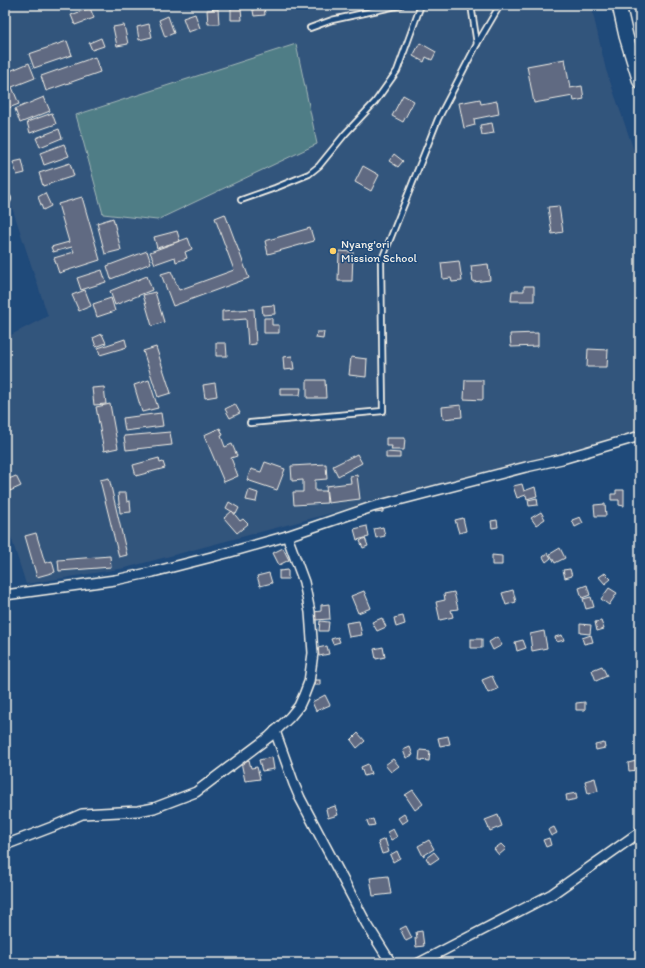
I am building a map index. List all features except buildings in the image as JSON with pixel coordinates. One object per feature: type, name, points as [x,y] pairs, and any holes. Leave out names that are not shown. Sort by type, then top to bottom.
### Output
[{"type":"main road","points":[[619,5],[626,36],[640,82]]},
{"type":"street","points":[[5,595],[115,580],[153,572],[287,536],[372,507],[562,459],[640,436]]},
{"type":"street","points":[[5,845],[82,814],[138,811],[154,808],[196,792],[275,731],[299,706],[309,682],[313,653],[310,612],[304,582],[287,536]]},
{"type":"street","points":[[275,731],[300,798],[366,923],[391,963]]},
{"type":"street","points":[[420,963],[552,894],[640,832]]},
{"type":"lane","points":[[310,28],[332,20],[400,5]]},
{"type":"lane","points":[[241,200],[308,174],[319,166],[345,134],[375,102],[397,71],[421,5]]},
{"type":"lane","points":[[471,5],[478,44]]},
{"type":"lane","points":[[250,424],[383,411],[381,262],[438,119],[500,5]]},
{"type":"shaded area","name":"Nyang'ori Mission School","points":[[5,5],[591,5],[606,70],[640,168],[640,431],[125,568],[26,584],[5,518],[5,338],[48,316],[5,186]]},
{"type":"green space","points":[[296,44],[317,144],[157,220],[103,214],[76,115]]},
{"type":"place","name":"Nyang'ori Mission School","points":[[333,251]]}]
